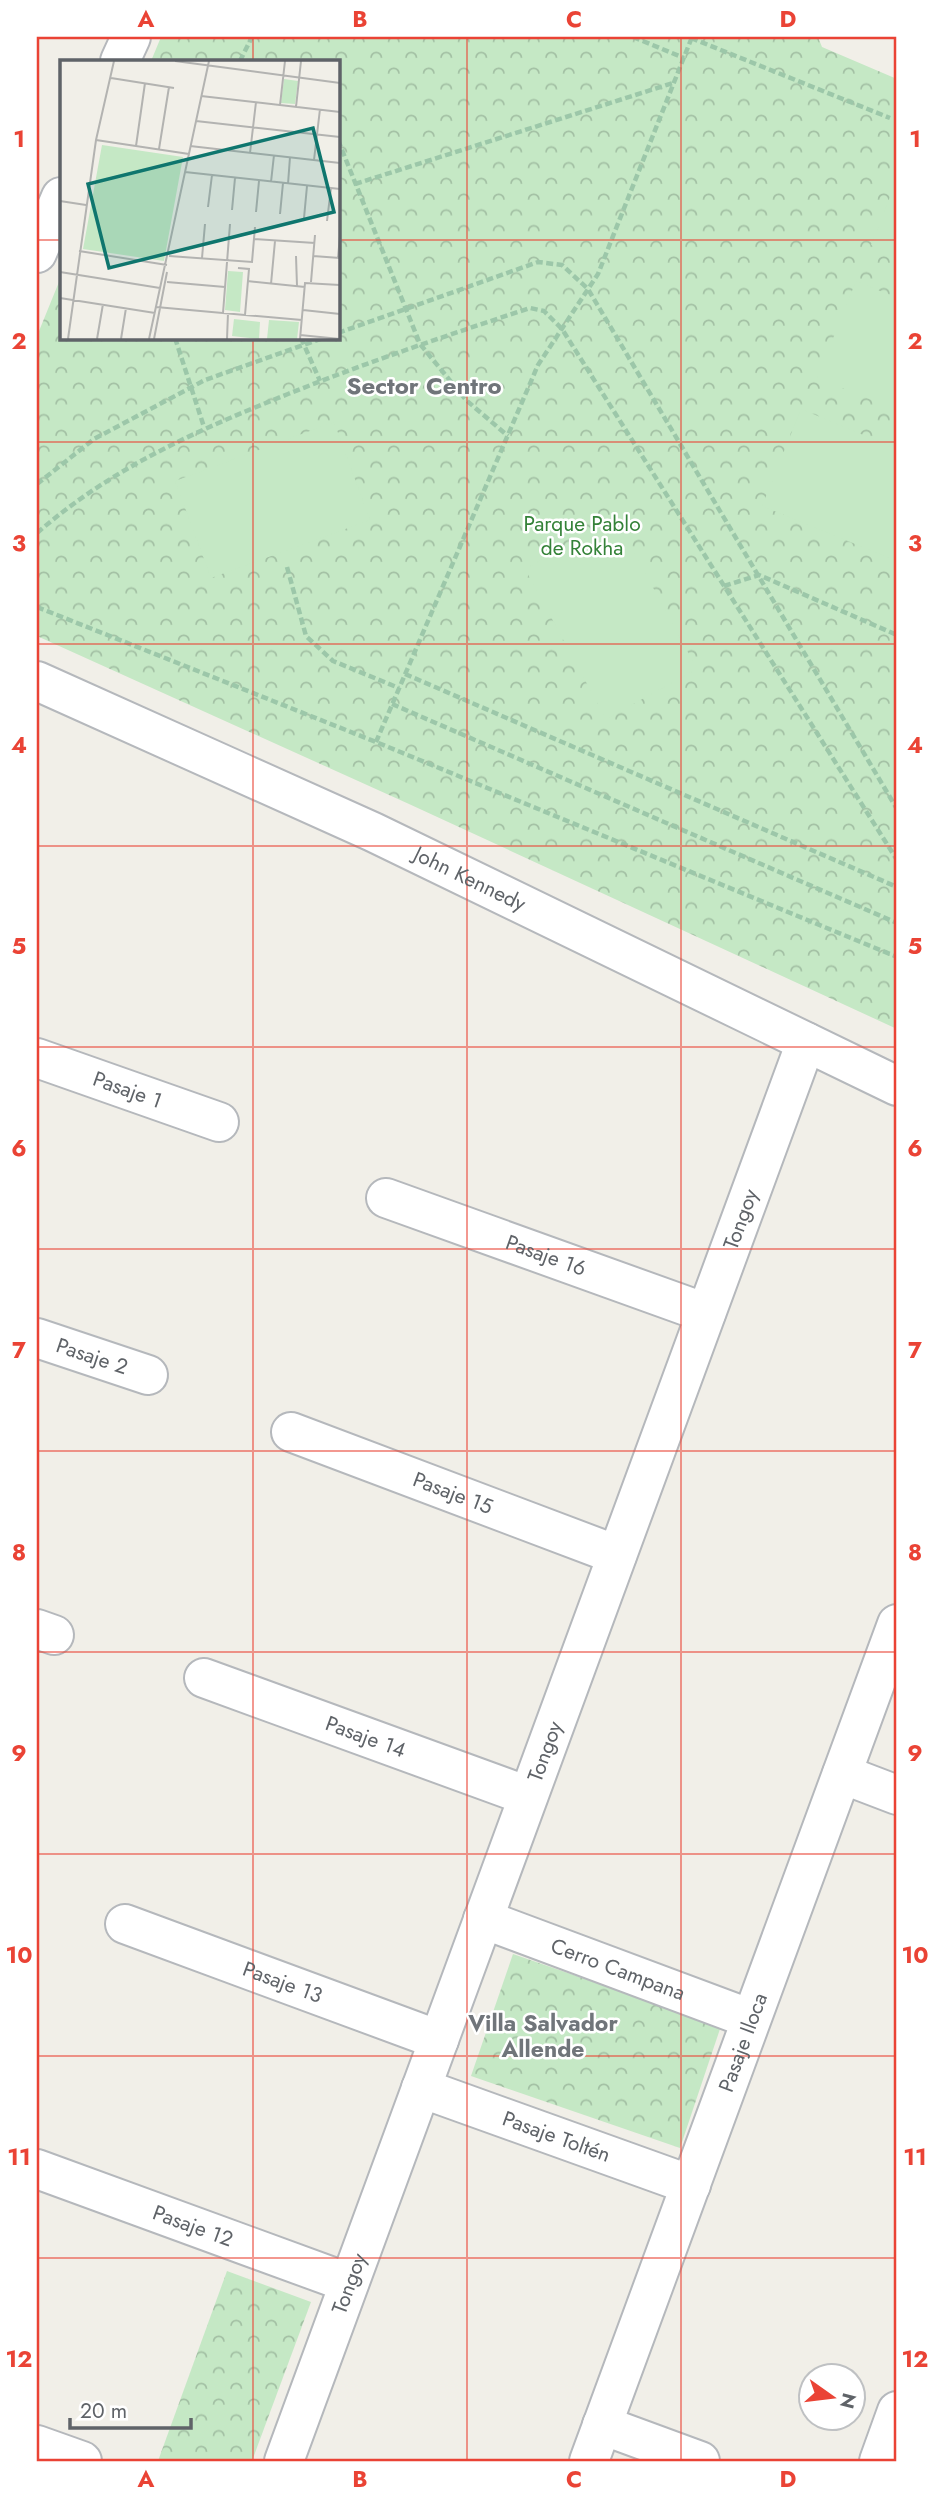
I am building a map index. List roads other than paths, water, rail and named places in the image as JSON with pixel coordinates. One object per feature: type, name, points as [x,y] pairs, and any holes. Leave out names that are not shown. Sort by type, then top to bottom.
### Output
[{"type":"street","points":[[120,60],[131,37]]},
{"type":"street","points":[[37,254],[60,199]]},
{"type":"street","name":"John Kennedy","points":[[37,681],[398,843],[897,1086]]},
{"type":"street","name":"Tongoy","points":[[284,2461],[806,1041]]},
{"type":"street","name":"Pasaje 1","points":[[37,1058],[219,1122]]},
{"type":"street","name":"Pasaje 16","points":[[386,1198],[706,1313]]},
{"type":"street","name":"Pasaje 2","points":[[37,1338],[148,1375]]},
{"type":"street","name":"Pasaje 15","points":[[291,1432],[617,1555]]},
{"type":"street","name":"Pasaje Iloca","points":[[589,2461],[897,1624]]},
{"type":"street","name":"Pasaje 14","points":[[204,1678],[528,1796]]},
{"type":"street","points":[[842,1774],[897,1795]]},
{"type":"street","name":"Cerro Campana","points":[[483,1919],[751,2019]]},
{"type":"street","name":"Pasaje 13","points":[[125,1924],[439,2040]]},
{"type":"street","name":"Pasaje Toltén","points":[[421,2088],[691,2185]]},
{"type":"street","name":"Pasaje 12","points":[[37,2169],[349,2283]]},
{"type":"street","points":[[879,2461],[897,2411]]},
{"type":"street","points":[[602,2425],[700,2461]]},
{"type":"street","points":[[37,2445],[82,2461]]},
{"type":"district","name":"Sector Centro","points":[[424,385]]},
{"type":"district","name":"Villa Salvador Allende","points":[[543,2036]]},
{"type":"park label","name":"Parque Pablo de Rokha","points":[[582,536]]}]
